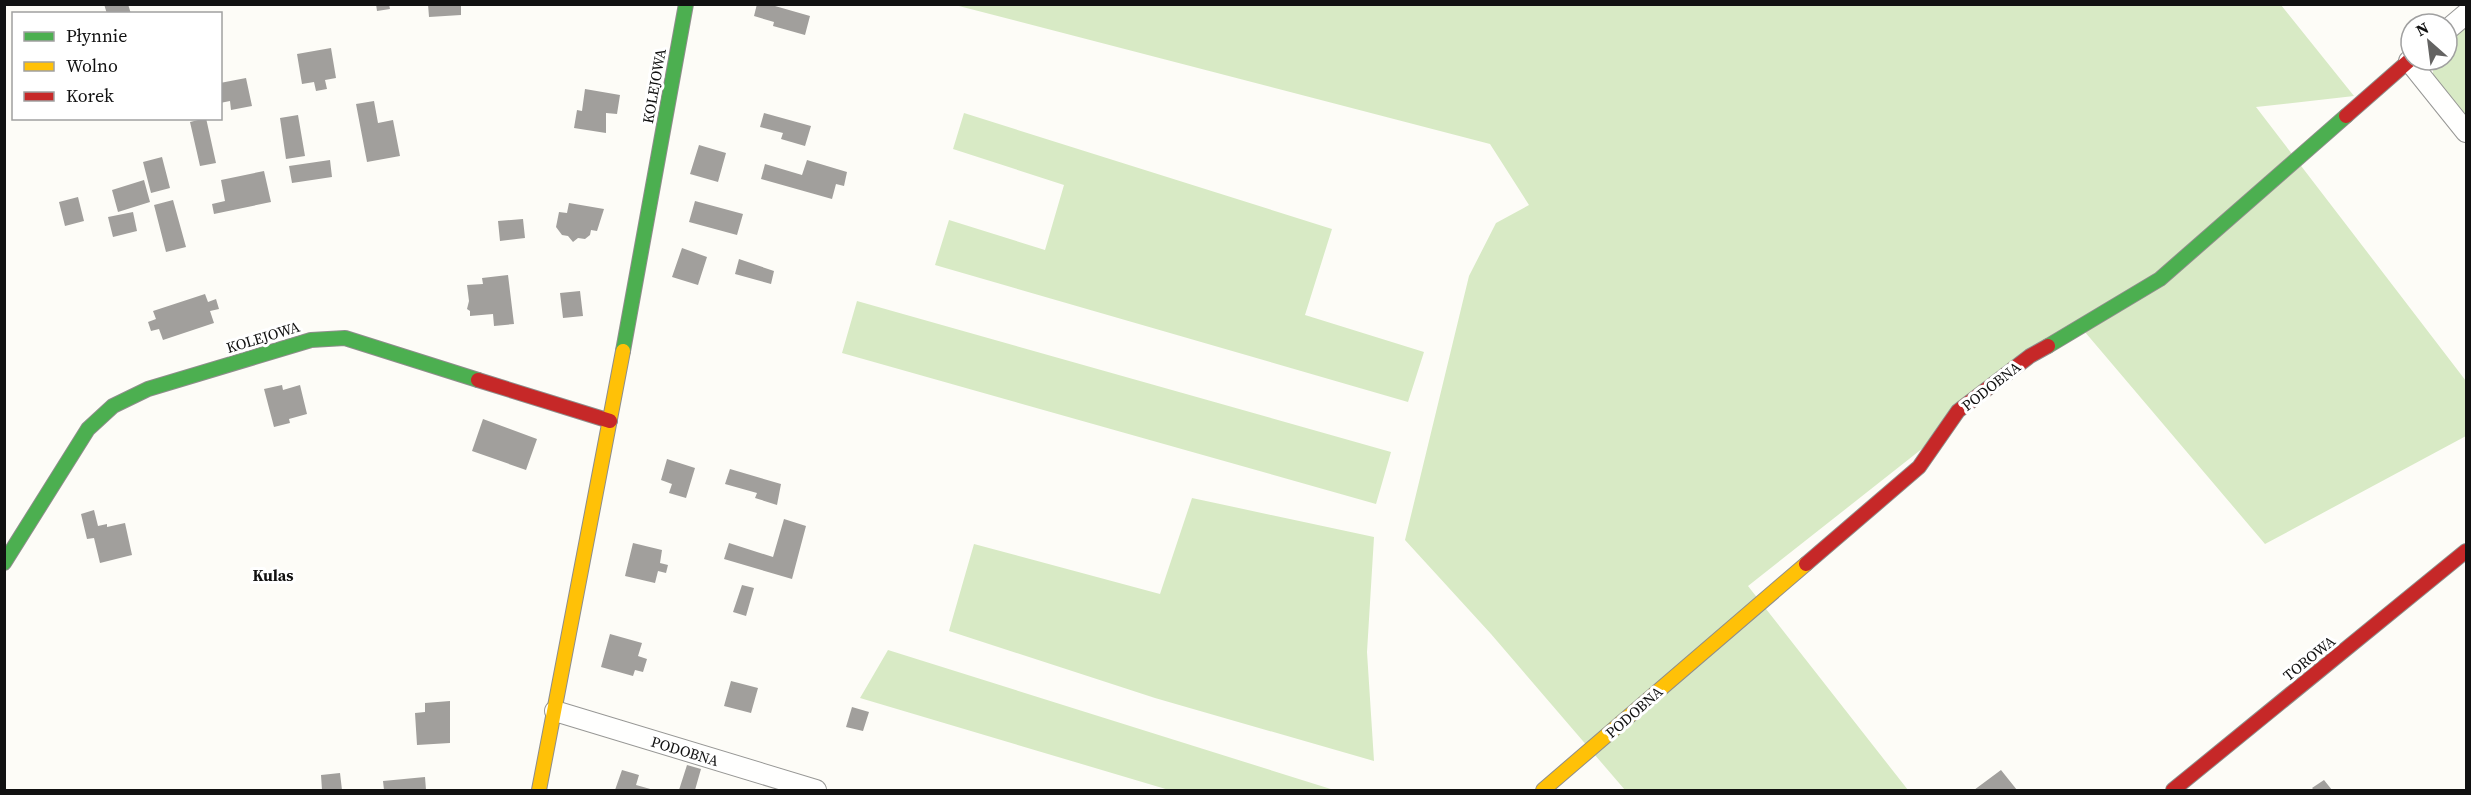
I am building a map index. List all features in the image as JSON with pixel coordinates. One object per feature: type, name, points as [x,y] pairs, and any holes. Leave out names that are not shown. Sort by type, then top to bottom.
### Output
[{"type":"street","name":"KOLEJOWA","points":[[538,790],[610,421],[686,4]]},
{"type":"street","name":"PODOBNA","points":[[1543,790],[1918,467],[1958,411],[2030,356],[2160,279],[2399,70]]},
{"type":"street","points":[[2419,72],[2466,132]]},
{"type":"street","name":"KOLEJOWA","points":[[4,563],[88,429],[113,406],[147,389],[311,340],[345,338],[610,421]]},
{"type":"street","name":"TOROWA","points":[[2173,790],[2466,551]]},
{"type":"street","name":"PODOBNA","points":[[555,711],[816,790]]},
{"type":"green space","points":[[955,5],[2281,5],[2354,96],[2256,107],[2466,381],[2466,436],[2265,544],[2079,325],[1748,586],[1908,790],[1625,790],[1491,634],[1405,540],[1469,276],[1496,223],[1529,205],[1490,144]]},
{"type":"green space","points":[[2466,26],[2466,119],[2433,76],[2433,72],[2459,72],[2459,32]]},
{"type":"green space","points":[[964,113],[1332,229],[1305,315],[1424,352],[1408,402],[935,265],[949,220],[1045,250],[1064,185],[953,149]]},
{"type":"green space","points":[[857,301],[1391,452],[1376,504],[842,353]]},
{"type":"green space","points":[[1192,498],[1374,537],[1367,652],[1374,761],[1155,698],[949,631],[974,544],[1160,594]]},
{"type":"green space","points":[[888,650],[1334,790],[1169,790],[860,698]]},
{"type":"building","points":[[104,4],[128,4],[130,12],[106,12]]},
{"type":"building","points":[[376,4],[389,4],[390,9],[377,11]]},
{"type":"building","points":[[428,4],[461,4],[461,15],[429,17]]},
{"type":"building","points":[[757,4],[768,4],[810,16],[805,35],[773,26],[774,22],[754,16]]},
{"type":"building","points":[[331,48],[336,78],[325,80],[327,89],[316,91],[314,82],[302,84],[297,54]]},
{"type":"building","points":[[246,78],[252,106],[231,110],[230,101],[222,103],[222,83]]},
{"type":"building","points":[[585,89],[620,95],[617,114],[606,113],[606,133],[574,128],[577,110],[582,111]]},
{"type":"building","points":[[374,101],[378,123],[393,120],[400,156],[367,162],[356,104]]},
{"type":"building","points":[[764,113],[811,126],[805,146],[781,139],[783,133],[760,127]]},
{"type":"building","points":[[298,115],[305,156],[286,159],[280,118]]},
{"type":"building","points":[[206,120],[216,163],[200,166],[190,122]]},
{"type":"building","points":[[699,145],[726,153],[718,182],[690,174]]},
{"type":"building","points":[[162,157],[170,188],[151,193],[143,162]]},
{"type":"building","points":[[330,160],[332,177],[292,183],[289,166]]},
{"type":"building","points":[[807,160],[847,172],[844,186],[836,184],[832,199],[761,179],[765,164],[802,175]]},
{"type":"building","points":[[264,171],[271,202],[214,214],[212,204],[225,201],[221,180]]},
{"type":"building","points":[[144,180],[150,202],[118,212],[112,190]]},
{"type":"building","points":[[78,197],[84,221],[65,226],[59,202]]},
{"type":"building","points":[[173,200],[186,247],[166,252],[154,205]]},
{"type":"building","points":[[695,201],[743,214],[737,235],[689,222]]},
{"type":"building","points":[[569,203],[604,209],[597,231],[591,230],[590,235],[585,239],[578,238],[573,242],[568,236],[562,235],[556,227],[559,212],[567,213]]},
{"type":"building","points":[[133,212],[137,231],[113,237],[108,217]]},
{"type":"building","points":[[523,219],[525,238],[500,241],[498,221]]},
{"type":"building","points":[[682,248],[707,257],[698,285],[672,277]]},
{"type":"building","points":[[739,259],[774,271],[771,284],[735,274]]},
{"type":"building","points":[[508,275],[514,324],[494,326],[493,314],[470,316],[470,311],[467,309],[469,301],[467,285],[483,284],[482,278]]},
{"type":"building","points":[[580,291],[583,316],[563,318],[560,293]]},
{"type":"building","points":[[205,294],[208,302],[216,299],[219,309],[210,311],[214,323],[163,340],[159,329],[151,331],[148,322],[156,319],[153,311]]},
{"type":"building","points":[[282,385],[283,390],[300,385],[307,414],[289,419],[290,423],[274,427],[264,389]]},
{"type":"building","points":[[483,419],[537,439],[526,470],[472,451]]},
{"type":"building","points":[[667,459],[695,468],[686,498],[669,493],[672,484],[661,480]]},
{"type":"building","points":[[730,469],[781,484],[777,505],[755,498],[757,493],[725,484]]},
{"type":"building","points":[[94,510],[98,526],[107,524],[107,527],[125,523],[132,555],[100,563],[94,538],[87,539],[81,514]]},
{"type":"building","points":[[784,519],[806,526],[792,579],[724,559],[729,543],[773,557]]},
{"type":"building","points":[[633,543],[662,550],[660,563],[668,565],[666,573],[658,571],[655,583],[625,576]]},
{"type":"building","points":[[742,585],[754,588],[746,616],[733,612]]},
{"type":"building","points":[[610,634],[642,643],[638,656],[647,659],[643,672],[635,670],[633,676],[601,667]]},
{"type":"building","points":[[731,681],[758,688],[751,713],[724,706]]},
{"type":"building","points":[[450,701],[450,743],[417,745],[415,713],[425,712],[425,703]]},
{"type":"building","points":[[852,707],[869,712],[863,731],[846,727]]},
{"type":"building","points":[[687,765],[701,769],[695,790],[679,790]]},
{"type":"building","points":[[622,770],[639,775],[636,785],[654,790],[615,790]]},
{"type":"building","points":[[2001,770],[2017,790],[1974,790]]},
{"type":"building","points":[[340,773],[342,790],[322,790],[321,775]]},
{"type":"building","points":[[425,777],[426,790],[384,790],[383,781]]},
{"type":"building","points":[[2324,780],[2332,790],[2312,788]]},
{"type":"traffic: fast","points":[[623,351],[686,4]]},
{"type":"traffic: fast","points":[[2048,346],[2160,279],[2346,116]]},
{"type":"traffic: fast","points":[[4,563],[88,429],[113,406],[148,389],[311,340],[345,338],[478,380]]},
{"type":"traffic: slow","points":[[539,790],[623,351]]},
{"type":"traffic: slow","points":[[1543,790],[1806,564]]},
{"type":"traffic: jam","points":[[2346,116],[2399,70]]},
{"type":"traffic: jam","points":[[1806,564],[1919,467],[1958,411],[2030,356],[2048,346]]},
{"type":"traffic: jam","points":[[478,380],[610,421]]},
{"type":"traffic: jam","points":[[2173,790],[2466,551]]},
{"type":"district","name":"Kulas","points":[[273,575]]}]
